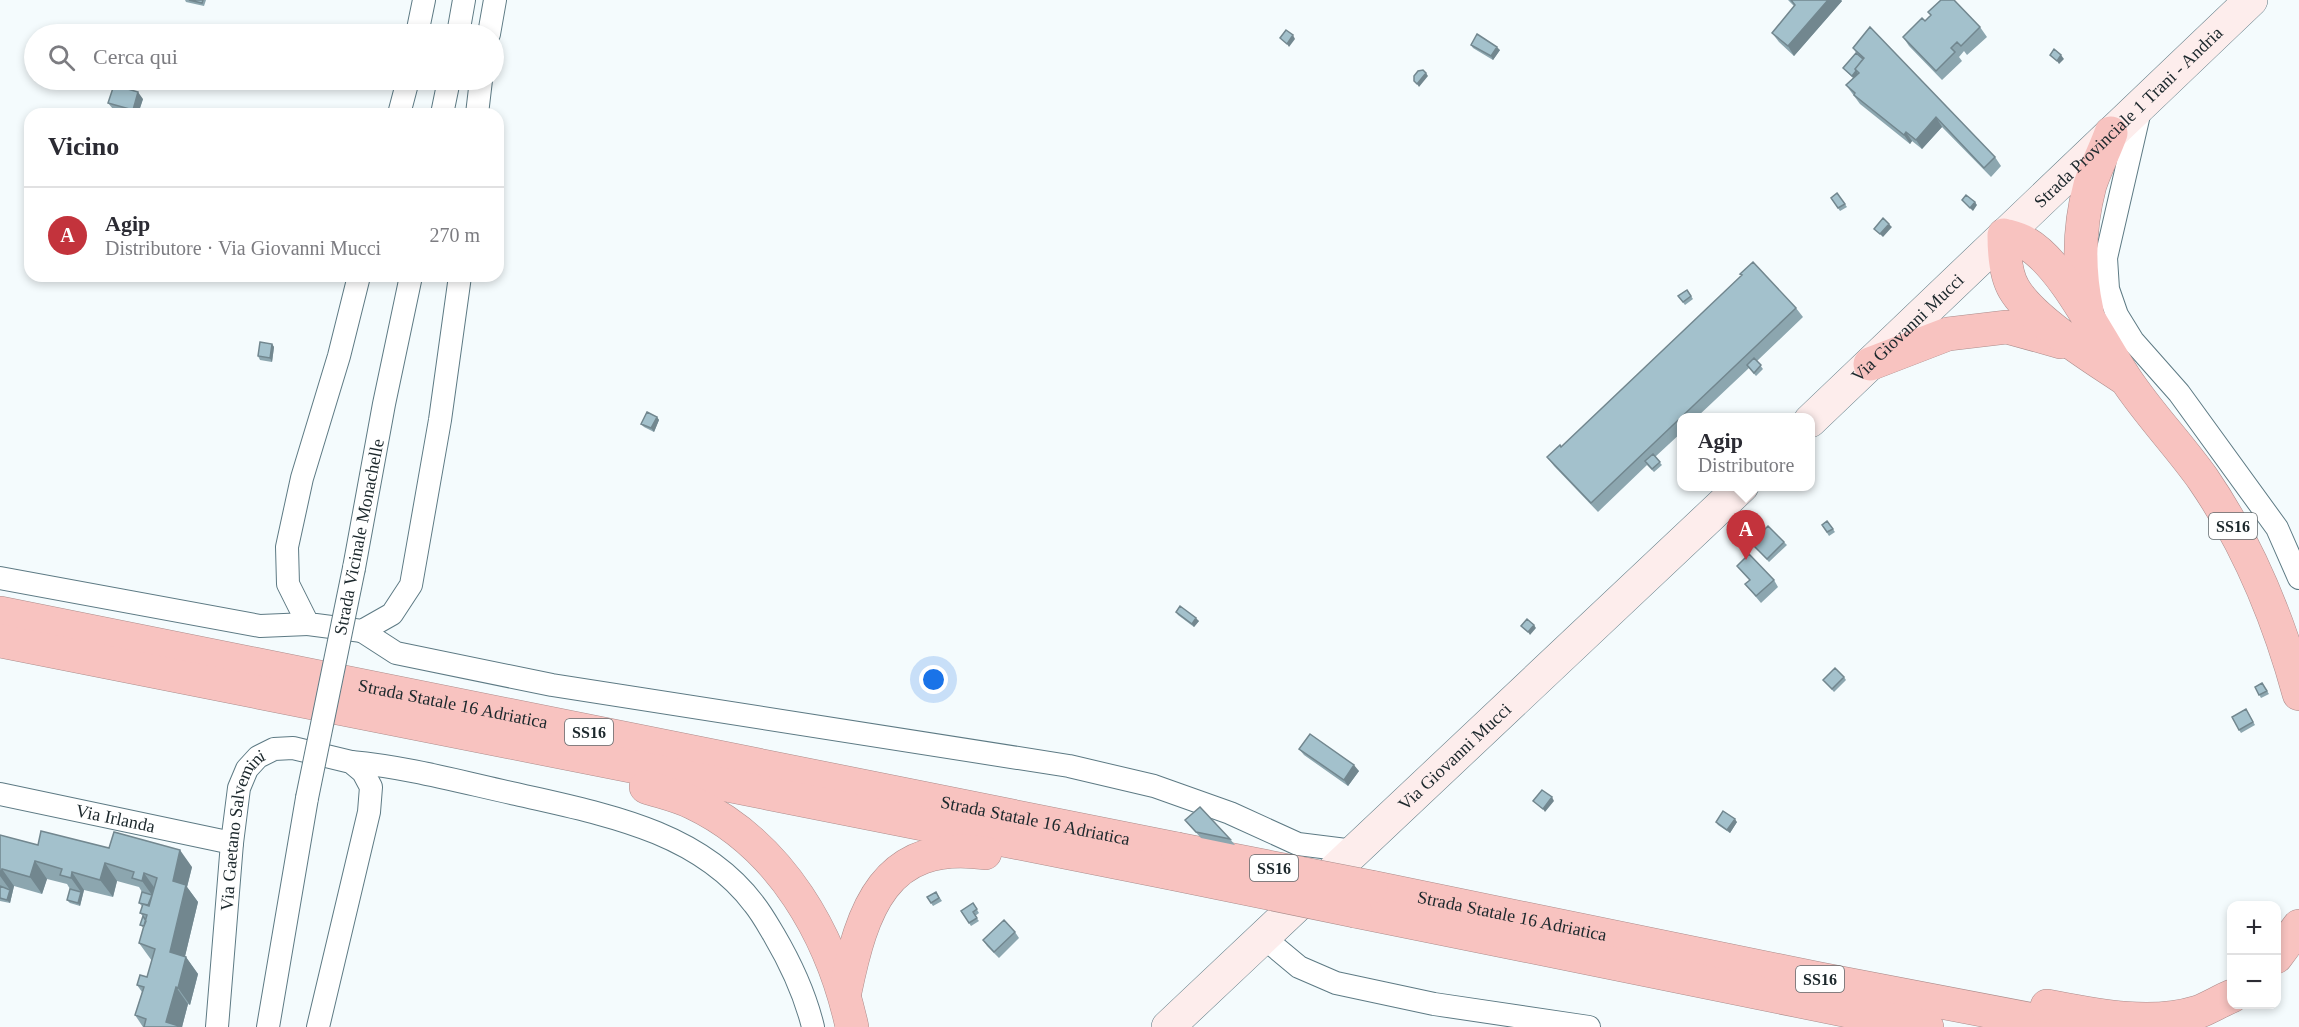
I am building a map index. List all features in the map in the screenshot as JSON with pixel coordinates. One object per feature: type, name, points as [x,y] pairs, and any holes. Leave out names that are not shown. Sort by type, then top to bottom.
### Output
[{"type":"highway","points":[[2084,333],[2081,240],[2090,185],[2111,133]]},
{"type":"highway","name":"SS16","points":[[2084,333],[2028,308],[2013,288],[2003,255],[2004,235],[2025,242],[2044,256],[2084,333],[2126,380],[2189,460],[2235,530],[2273,609],[2299,694]]},
{"type":"highway","name":"SS16","points":[[1870,364],[1948,334],[2007,327],[2043,335],[2084,333]]},
{"type":"highway","name":"Strada Statale 16 Adriatica","points":[[0,613],[1176,862],[1363,899],[1820,979],[2071,1027]]},
{"type":"highway","name":"Strada Statale 16 Adriatica","points":[[0,641],[601,761],[1176,862]]},
{"type":"highway","name":"SS16","points":[[601,761],[622,779],[693,803],[736,829],[770,859],[799,896],[819,933],[844,992],[852,1027]]},
{"type":"highway","name":"SS16","points":[[844,992],[854,948],[866,913],[885,884],[902,869],[923,857],[943,851],[961,850],[1107,870],[1176,862]]},
{"type":"highway","name":"Strada Statale 16 Adriatica","points":[[1363,899],[1927,1027]]},
{"type":"highway","points":[[2278,955],[2299,926]]},
{"type":"highway","name":"SS16","points":[[1820,979],[1927,983],[2105,1017],[2150,1020],[2196,1013],[2227,998]]},
{"type":"main road","name":"Strada Provinciale 1 Trani - Andria","points":[[2004,235],[2251,0]]},
{"type":"main road","name":"Via Giovanni Mucci","points":[[1815,416],[2004,235]]},
{"type":"main road","name":"Via Giovanni Mucci","points":[[1168,1027],[1737,491]]},
{"type":"street","points":[[419,24],[424,0]]},
{"type":"street","points":[[460,24],[464,0]]},
{"type":"street","points":[[491,24],[495,0]]},
{"type":"street","points":[[401,108],[405,90]]},
{"type":"street","points":[[443,108],[447,90]]},
{"type":"street","points":[[478,108],[480,90]]},
{"type":"street","points":[[2142,104],[2106,258],[2108,289],[2117,315],[2133,341],[2180,393],[2277,528],[2299,578]]},
{"type":"street","points":[[308,624],[288,584],[287,548],[302,478],[339,356],[358,282]]},
{"type":"street","name":"Strada Vicinale Monachelle","points":[[268,1027],[307,798],[410,282]]},
{"type":"street","points":[[363,631],[392,614],[411,585],[438,432],[458,282]]},
{"type":"street","points":[[0,578],[260,626],[308,624],[363,631],[396,653],[552,685],[1069,766],[1154,786],[1230,813],[1298,844],[1354,851]]},
{"type":"street","name":"Via Gaetano Salvemini","points":[[217,1027],[232,843],[239,788],[247,769],[258,757],[274,749],[292,748],[351,762],[390,765],[614,818],[651,830],[687,846],[715,866],[754,904],[785,954],[800,984],[813,1027]]},
{"type":"street","points":[[318,1027],[369,812],[371,787],[363,772],[351,762]]},
{"type":"street","name":"Via Irlanda","points":[[0,794],[232,843]]},
{"type":"street","points":[[1263,937],[1299,967],[1336,983],[1434,1004],[1589,1027]]},
{"type":"building","points":[[1791,0],[1828,0],[1788,46],[1772,33],[1795,5]]},
{"type":"building","points":[[1941,0],[1954,0],[1980,27],[1961,46],[1957,42],[1951,48],[1955,52],[1936,71],[1903,37],[1922,18],[1925,21],[1931,15],[1928,12]]},
{"type":"building","points":[[1870,27],[1995,157],[1984,168],[1936,117],[1916,140],[1906,132],[1904,135],[1854,95],[1855,93],[1846,85],[1859,73],[1855,69],[1864,58],[1853,48]]},
{"type":"building","points":[[1286,30],[1293,35],[1287,44],[1280,38]]},
{"type":"building","points":[[1477,34],[1497,47],[1491,56],[1471,45]]},
{"type":"building","points":[[2054,49],[2061,55],[2057,61],[2050,55]]},
{"type":"building","points":[[1856,53],[1863,59],[1852,76],[1843,68]]},
{"type":"building","points":[[1423,70],[1426,73],[1417,84],[1414,76],[1418,71]]},
{"type":"building","points":[[112,90],[138,92],[134,108],[108,103]]},
{"type":"building","points":[[1837,193],[1845,204],[1838,208],[1831,198]]},
{"type":"building","points":[[1966,195],[1975,202],[1970,208],[1962,200]]},
{"type":"building","points":[[1883,218],[1889,224],[1880,234],[1874,229]]},
{"type":"building","points":[[1753,262],[1796,308],[1686,413],[1677,413],[1677,421],[1591,503],[1547,457],[1560,445],[1561,447],[1742,275],[1740,274]]},
{"type":"building","points":[[1687,290],[1691,296],[1683,302],[1678,296]]},
{"type":"building","points":[[260,342],[272,344],[270,358],[258,356]]},
{"type":"building","points":[[1754,358],[1761,365],[1754,373],[1747,365]]},
{"type":"building","points":[[647,412],[657,417],[651,428],[641,424]]},
{"type":"building","points":[[1653,454],[1660,462],[1652,469],[1645,461]]},
{"type":"building","points":[[1827,521],[1833,529],[1827,532],[1822,525]]},
{"type":"building","points":[[1768,526],[1784,542],[1767,559],[1751,543]]},
{"type":"building","points":[[1749,554],[1774,580],[1756,596],[1745,584],[1750,580],[1737,566]]},
{"type":"building","points":[[1180,606],[1196,618],[1192,624],[1176,612]]},
{"type":"building","points":[[1527,619],[1534,625],[1528,632],[1521,626]]},
{"type":"building","points":[[1835,668],[1844,677],[1832,689],[1823,680]]},
{"type":"building","points":[[2262,683],[2267,691],[2259,695],[2255,687]]},
{"type":"building","points":[[2246,709],[2253,722],[2239,730],[2232,717]]},
{"type":"building","points":[[1310,734],[1354,765],[1344,780],[1299,749]]},
{"type":"building","points":[[1542,790],[1552,797],[1543,809],[1533,801]]},
{"type":"building","points":[[1200,807],[1230,839],[1196,832],[1185,820]]},
{"type":"building","points":[[1723,811],[1735,819],[1727,830],[1716,822]]},
{"type":"building","points":[[41,831],[109,848],[114,832],[180,850],[173,881],[186,885],[170,952],[186,957],[166,1022],[182,1027],[144,1027],[146,1019],[135,1015],[144,987],[137,985],[140,975],[147,977],[155,949],[139,943],[147,915],[140,913],[143,904],[149,906],[157,878],[144,873],[142,881],[132,878],[134,872],[105,863],[100,880],[72,872],[71,878],[60,875],[62,869],[35,861],[30,877],[2,869],[0,876],[0,835],[38,845]]},
{"type":"building","points":[[0,886],[10,890],[7,900],[0,898]]},
{"type":"building","points":[[70,889],[81,892],[78,903],[67,900]]},
{"type":"building","points":[[142,892],[152,895],[148,905],[139,903]]},
{"type":"building","points":[[936,892],[939,898],[931,903],[927,897]]},
{"type":"building","points":[[973,903],[977,909],[973,912],[977,918],[969,923],[961,911]]},
{"type":"building","points":[[143,916],[146,921],[144,926],[140,925]]},
{"type":"building","points":[[1004,920],[1015,932],[994,952],[983,940]]},
{"type":"place","name":"Agip","points":[[1746,560]]}]
